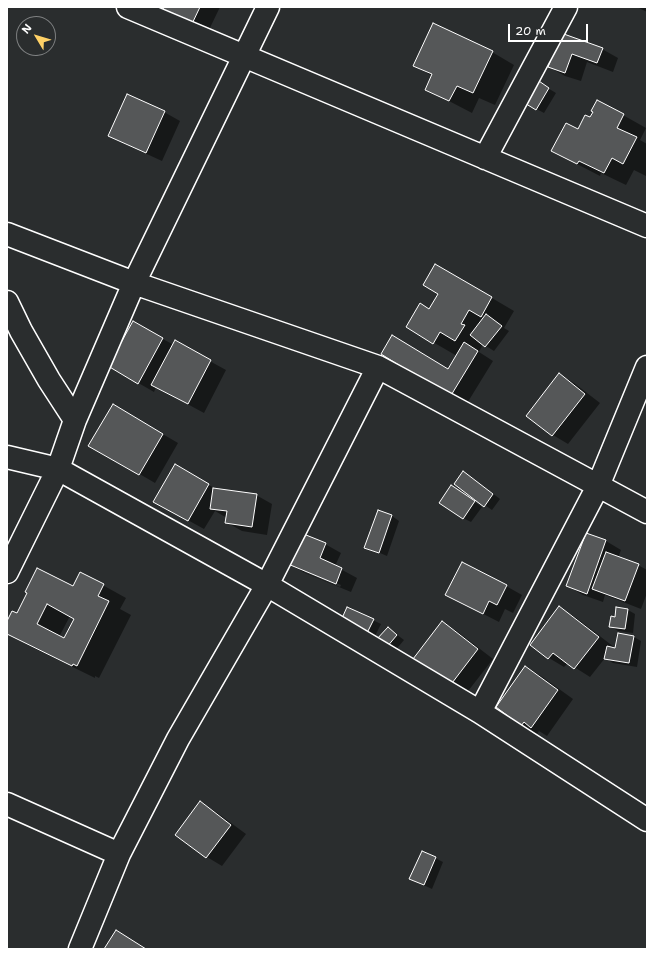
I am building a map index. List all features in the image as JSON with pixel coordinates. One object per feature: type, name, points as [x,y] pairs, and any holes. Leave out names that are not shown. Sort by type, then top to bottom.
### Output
[{"type":"street","points":[[128,7],[647,226]]},
{"type":"street","points":[[7,572],[58,469],[75,420],[134,283],[268,7]]},
{"type":"street","points":[[485,158],[566,7]]},
{"type":"street","points":[[7,234],[134,283],[378,367],[647,512]]},
{"type":"street","points":[[7,302],[21,331],[49,380],[75,420]]},
{"type":"street","points":[[80,949],[101,900],[118,854],[178,739],[267,585],[378,367]]},
{"type":"street","points":[[480,712],[598,486],[647,367]]},
{"type":"street","points":[[7,457],[58,469],[267,585],[480,712],[647,820]]},
{"type":"street","points":[[7,804],[118,854]]},
{"type":"building","points":[[164,7],[200,7],[190,28],[161,13]]},
{"type":"building","points":[[433,23],[493,51],[473,93],[457,86],[449,101],[425,90],[432,74],[413,66]]},
{"type":"building","points":[[561,33],[603,48],[597,63],[572,54],[565,73],[548,67]]},
{"type":"building","points":[[536,79],[549,88],[536,110],[523,102]]},
{"type":"building","points":[[127,94],[165,111],[146,153],[108,136]]},
{"type":"building","points":[[597,100],[624,114],[617,128],[637,137],[623,164],[612,158],[604,173],[579,161],[577,164],[551,151],[566,123],[578,129],[585,115],[590,117],[593,112],[591,111]]},
{"type":"building","points":[[435,264],[492,297],[481,317],[469,310],[461,324],[465,325],[455,341],[440,332],[433,344],[406,327],[420,303],[429,309],[438,294],[423,285]]},
{"type":"building","points":[[486,314],[502,326],[485,347],[470,335]]},
{"type":"building","points":[[133,321],[163,338],[138,384],[108,366]]},
{"type":"building","points":[[392,335],[448,369],[464,342],[478,351],[450,397],[381,354]]},
{"type":"building","points":[[175,340],[211,360],[188,404],[151,385]]},
{"type":"building","points":[[559,373],[585,394],[552,436],[526,416]]},
{"type":"building","points":[[113,404],[163,434],[139,475],[88,446]]},
{"type":"building","points":[[175,464],[209,484],[188,521],[153,502]]},
{"type":"building","points":[[463,471],[493,494],[484,507],[454,484]]},
{"type":"building","points":[[451,485],[475,501],[463,519],[439,503]]},
{"type":"building","points":[[213,488],[257,494],[252,527],[225,523],[227,511],[210,509]]},
{"type":"building","points":[[378,510],[392,515],[379,553],[364,548]]},
{"type":"building","points":[[301,533],[326,543],[320,558],[342,568],[336,584],[288,564]]},
{"type":"building","points":[[586,533],[606,540],[587,594],[566,586]]},
{"type":"building","points":[[606,552],[639,564],[625,601],[592,589]]},
{"type":"building","points":[[462,562],[507,585],[497,605],[489,601],[483,614],[445,595]]},
{"type":"building","points":[[37,568],[73,586],[80,572],[104,584],[98,596],[109,601],[77,666],[73,664],[72,666],[7,634],[7,621],[12,611],[17,613],[27,593],[25,592]],"holes":[[[47,604],[74,619],[64,638],[37,624]]]},
{"type":"building","points":[[559,606],[599,637],[574,669],[553,653],[548,659],[530,645]]},
{"type":"building","points":[[347,607],[374,619],[365,637],[339,625]]},
{"type":"building","points":[[616,607],[628,609],[625,629],[609,627],[611,616],[615,617]]},
{"type":"building","points":[[442,621],[478,649],[449,687],[413,659]]},
{"type":"building","points":[[388,627],[397,635],[386,648],[376,640]]},
{"type":"building","points":[[618,633],[634,636],[629,663],[604,659],[607,646],[615,648]]},
{"type":"building","points":[[525,666],[558,690],[531,728],[524,722],[521,726],[496,707]]},
{"type":"building","points":[[200,801],[231,825],[206,858],[175,835]]},
{"type":"building","points":[[422,851],[436,857],[424,885],[409,879]]},
{"type":"building","points":[[116,930],[146,949],[104,949]]}]
